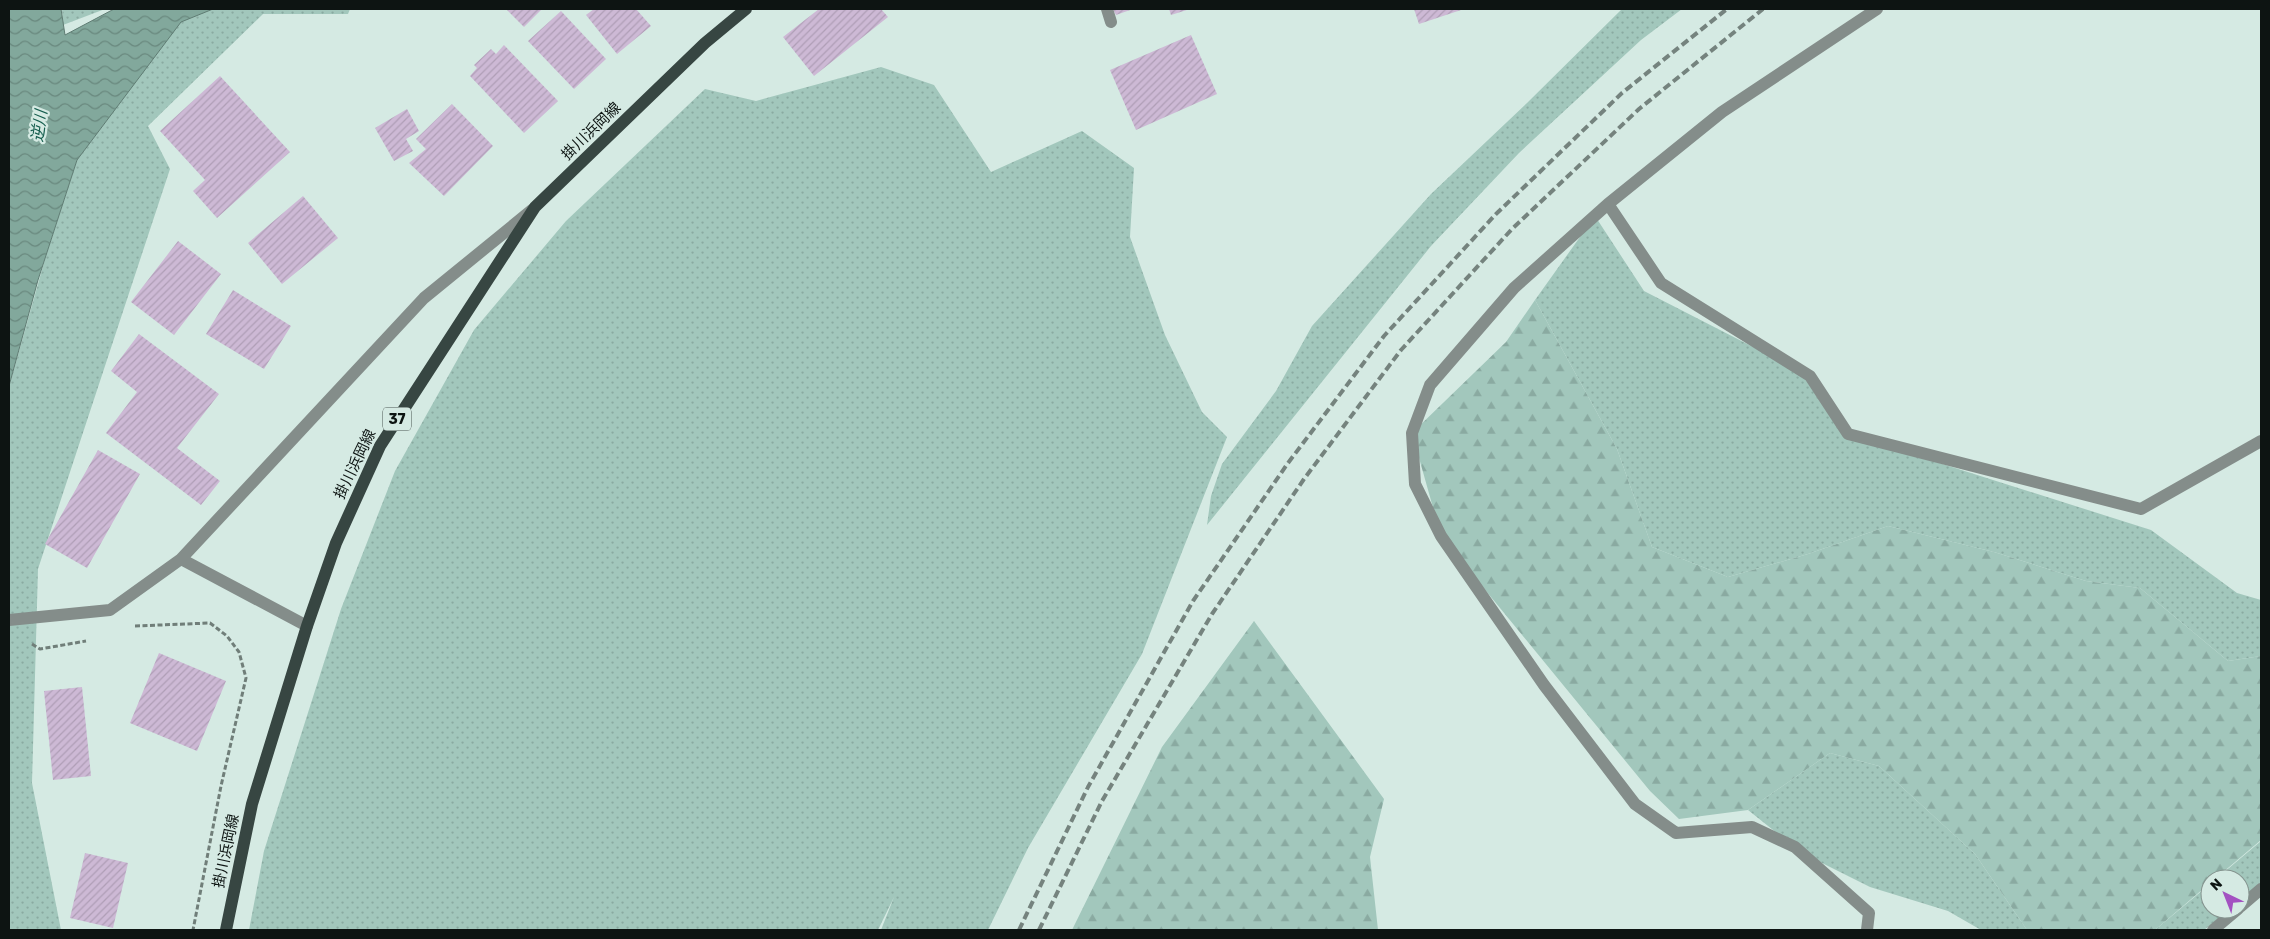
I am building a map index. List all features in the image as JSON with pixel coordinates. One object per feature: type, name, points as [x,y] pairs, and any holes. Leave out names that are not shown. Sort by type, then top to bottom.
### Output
[{"type":"main road","name":"掛川浜岡線","points":[[226,930],[252,804],[307,626],[336,543],[380,446],[535,207],[705,44],[746,9]]},
{"type":"street","points":[[1108,9],[1111,22]]},
{"type":"street","points":[[1867,930],[1869,913],[1795,847],[1752,827],[1676,833],[1634,804],[1544,685],[1441,536],[1415,484],[1412,434],[1430,386],[1514,288],[1608,204],[1722,112],[1877,9]]},
{"type":"street","points":[[1608,204],[1661,283],[1810,376],[1848,434],[2141,509],[2261,441]]},
{"type":"street","points":[[9,620],[110,610],[181,559],[424,298],[535,207]]},
{"type":"street","points":[[181,559],[307,626]]},
{"type":"street","points":[[2250,898],[2261,889]]},
{"type":"street","points":[[2213,930],[2226,919]]},
{"type":"path","points":[[131,626],[184,622],[210,623],[228,636],[240,652],[246,678],[221,786],[193,930]]},
{"type":"path","points":[[25,640],[40,649],[89,640]]},
{"type":"green space","points":[[62,9],[105,9],[63,25]]},
{"type":"green space","points":[[213,9],[350,9],[348,14],[263,14],[148,126],[170,169],[38,569],[32,783],[61,930],[9,930],[9,387],[45,259],[77,160],[181,21]]},
{"type":"green space","points":[[1622,9],[1682,9],[1641,40],[1519,153],[1431,246],[1207,525],[1211,496],[1222,464],[1276,391],[1312,326],[1431,194]]},
{"type":"green space","points":[[881,67],[934,85],[991,172],[1082,131],[1134,168],[1130,237],[1165,335],[1202,412],[1227,437],[1142,654],[1028,848],[988,930],[881,930],[894,897],[878,930],[249,930],[264,851],[341,609],[395,471],[474,330],[566,221],[705,89],[756,101]]},
{"type":"green space","points":[[1595,216],[1644,291],[1810,376],[1848,434],[2151,530],[2237,593],[2261,600],[2261,656],[2228,661],[2140,588],[2086,581],[1994,552],[1888,526],[1808,554],[1728,577],[1652,547],[1617,449],[1535,300]]},
{"type":"green space","points":[[1535,300],[1617,449],[1652,547],[1728,577],[1808,554],[1888,526],[1994,552],[2086,581],[2140,588],[2228,661],[2261,656],[2261,840],[2227,869],[2200,869],[2200,892],[2155,930],[2027,930],[1975,854],[1879,766],[1830,753],[1748,810],[1679,819],[1650,791],[1441,536],[1412,433],[1506,342]]},
{"type":"green space","points":[[1254,621],[1384,799],[1370,857],[1378,930],[1072,930],[1162,747]]},
{"type":"green space","points":[[1830,753],[1879,766],[1975,854],[2027,930],[1981,930],[1948,911],[1870,887],[1802,853],[1748,810]]},
{"type":"green space","points":[[2261,841],[2261,883],[2250,892],[2250,869],[2228,869]]},
{"type":"green space","points":[[2200,892],[2200,919],[2218,919],[2204,930],[2155,930]]},
{"type":"water","name":"逆川","points":[[9,9],[61,9],[65,35],[114,9],[213,9],[181,22],[77,160],[38,280],[9,386]]},
{"type":"building","points":[[506,9],[542,9],[524,27]]},
{"type":"building","points":[[594,9],[636,9],[651,26],[617,54],[586,15]]},
{"type":"building","points":[[819,9],[881,9],[888,17],[814,76],[783,37]]},
{"type":"building","points":[[1113,9],[1133,9],[1116,15]]},
{"type":"building","points":[[1169,9],[1190,9],[1171,15]]},
{"type":"building","points":[[1414,9],[1461,9],[1461,10],[1419,24]]},
{"type":"building","points":[[561,11],[606,59],[574,89],[528,41]]},
{"type":"building","points":[[1191,35],[1217,94],[1136,130],[1110,70]]},
{"type":"building","points":[[504,45],[558,101],[524,133],[470,76],[477,68],[474,65],[491,49],[496,54]]},
{"type":"building","points":[[220,76],[290,152],[217,218],[193,191],[205,180],[160,131]]},
{"type":"building","points":[[452,104],[493,146],[444,196],[409,163],[426,149],[416,139]]},
{"type":"building","points":[[407,109],[419,131],[406,139],[413,151],[394,161],[375,128]]},
{"type":"building","points":[[303,196],[338,238],[282,284],[248,243]]},
{"type":"building","points":[[178,241],[221,274],[174,335],[131,302]]},
{"type":"building","points":[[233,290],[291,326],[264,369],[206,334]]},
{"type":"building","points":[[139,334],[219,394],[177,448],[220,481],[201,505],[106,433],[137,392],[111,371]]},
{"type":"building","points":[[98,450],[140,474],[87,568],[45,544]]},
{"type":"building","points":[[159,653],[226,681],[197,751],[130,723]]},
{"type":"building","points":[[82,687],[91,776],[53,780],[44,691]]},
{"type":"building","points":[[85,853],[128,863],[113,928],[70,918]]},
{"type":"railway","points":[[1019,930],[1088,787],[1193,601],[1288,463],[1384,336],[1496,214],[1622,93],[1727,9]]},
{"type":"railway","points":[[1039,930],[1102,801],[1212,614],[1304,479],[1401,350],[1512,229],[1639,109],[1763,9]]}]
